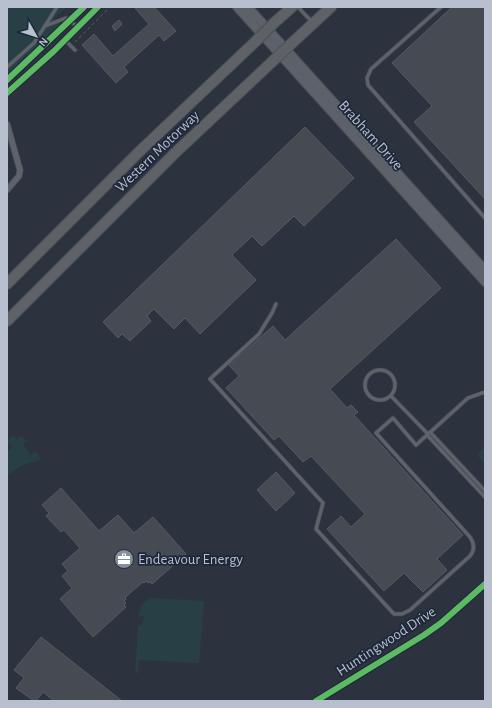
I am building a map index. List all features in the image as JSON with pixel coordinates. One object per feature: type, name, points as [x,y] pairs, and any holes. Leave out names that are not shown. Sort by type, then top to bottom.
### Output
[{"type":"highway","name":"Western Motorway","points":[[7,284],[142,150],[292,7]]},
{"type":"highway","name":"Western Motorway","points":[[7,321],[174,154],[331,7]]},
{"type":"main road","name":"Brabham Drive","points":[[237,7],[485,282]]},
{"type":"main road","name":"Brabham Drive","points":[[248,7],[485,270]]},
{"type":"street","points":[[7,93],[65,40],[98,7]]},
{"type":"street","points":[[7,124],[20,170],[16,182],[7,190]]},
{"type":"street","name":"Huntingwood Drive","points":[[316,701],[424,636],[485,584]]},
{"type":"lane","points":[[7,67],[34,43],[57,7]]},
{"type":"lane","points":[[298,7],[313,23]]},
{"type":"lane","points":[[441,7],[371,69],[367,82],[371,90],[485,218]]},
{"type":"lane","points":[[45,26],[66,18],[78,27]]},
{"type":"lane","points":[[65,40],[75,50]]},
{"type":"lane","points":[[276,304],[259,334],[210,379],[323,502],[316,529],[392,612],[402,614],[410,610],[468,558],[472,554],[474,548],[472,540],[376,433],[393,418],[416,444],[468,398],[485,392]]},
{"type":"lane","points":[[382,370],[392,375],[394,378],[395,388],[391,396],[380,400],[370,396],[366,390],[366,382],[371,373],[382,370]]},
{"type":"lane","points":[[391,396],[485,491]]},
{"type":"lane","points":[[428,434],[485,497]]},
{"type":"path","points":[[71,46],[110,7]]},
{"type":"shaded area","points":[[7,7],[67,7],[54,18],[62,26],[7,76]]},
{"type":"shaded area","points":[[13,435],[17,440],[21,436],[27,441],[23,445],[32,455],[36,451],[40,460],[20,466],[7,476],[7,452],[12,447],[7,441]]},
{"type":"shaded area","points":[[484,447],[485,448],[485,464],[477,455]]},
{"type":"shaded area","points":[[152,598],[204,601],[199,663],[139,660],[137,674],[135,674],[138,626],[142,624],[144,617],[140,616],[138,620],[139,612],[141,606]]},
{"type":"building","points":[[134,7],[154,7],[176,31],[164,41],[159,35],[124,67],[128,72],[116,83],[82,45],[94,34],[113,56],[149,24]]},
{"type":"building","points":[[452,7],[485,7],[485,199],[414,122],[432,106],[392,63]]},
{"type":"building","points":[[119,20],[122,24],[115,31],[112,26]]},
{"type":"building","points":[[305,127],[354,178],[304,226],[294,216],[262,246],[252,236],[232,255],[256,280],[200,334],[185,318],[174,329],[154,309],[147,316],[151,321],[130,341],[122,334],[118,338],[103,322]]},
{"type":"building","points":[[396,239],[441,288],[330,389],[347,408],[351,405],[358,412],[354,415],[463,535],[437,559],[447,570],[423,592],[404,573],[384,591],[327,529],[341,516],[351,527],[365,514],[311,456],[303,462],[279,436],[274,440],[226,388],[239,376],[229,365],[273,326],[285,340]]},
{"type":"building","points":[[276,472],[295,493],[276,511],[257,490]]},
{"type":"building","name":"Endeavour Energy","points":[[61,488],[99,531],[118,515],[134,533],[153,517],[186,554],[152,584],[146,581],[144,583],[143,582],[131,592],[124,601],[126,603],[124,605],[126,607],[93,637],[60,599],[72,588],[62,576],[68,571],[62,564],[80,548],[64,530],[61,532],[46,516],[49,513],[42,505]]},
{"type":"building","points":[[41,637],[122,701],[54,701],[43,692],[36,701],[34,701],[16,688],[24,678],[14,670]]},
{"type":"cycle path","points":[[7,80],[84,7]]},
{"type":"cycle path","points":[[7,93],[54,51],[98,7]]},
{"type":"cycle path","points":[[316,701],[424,635],[441,623],[485,584]]},
{"type":"place","name":"Endeavour Energy","points":[[124,559]]}]
